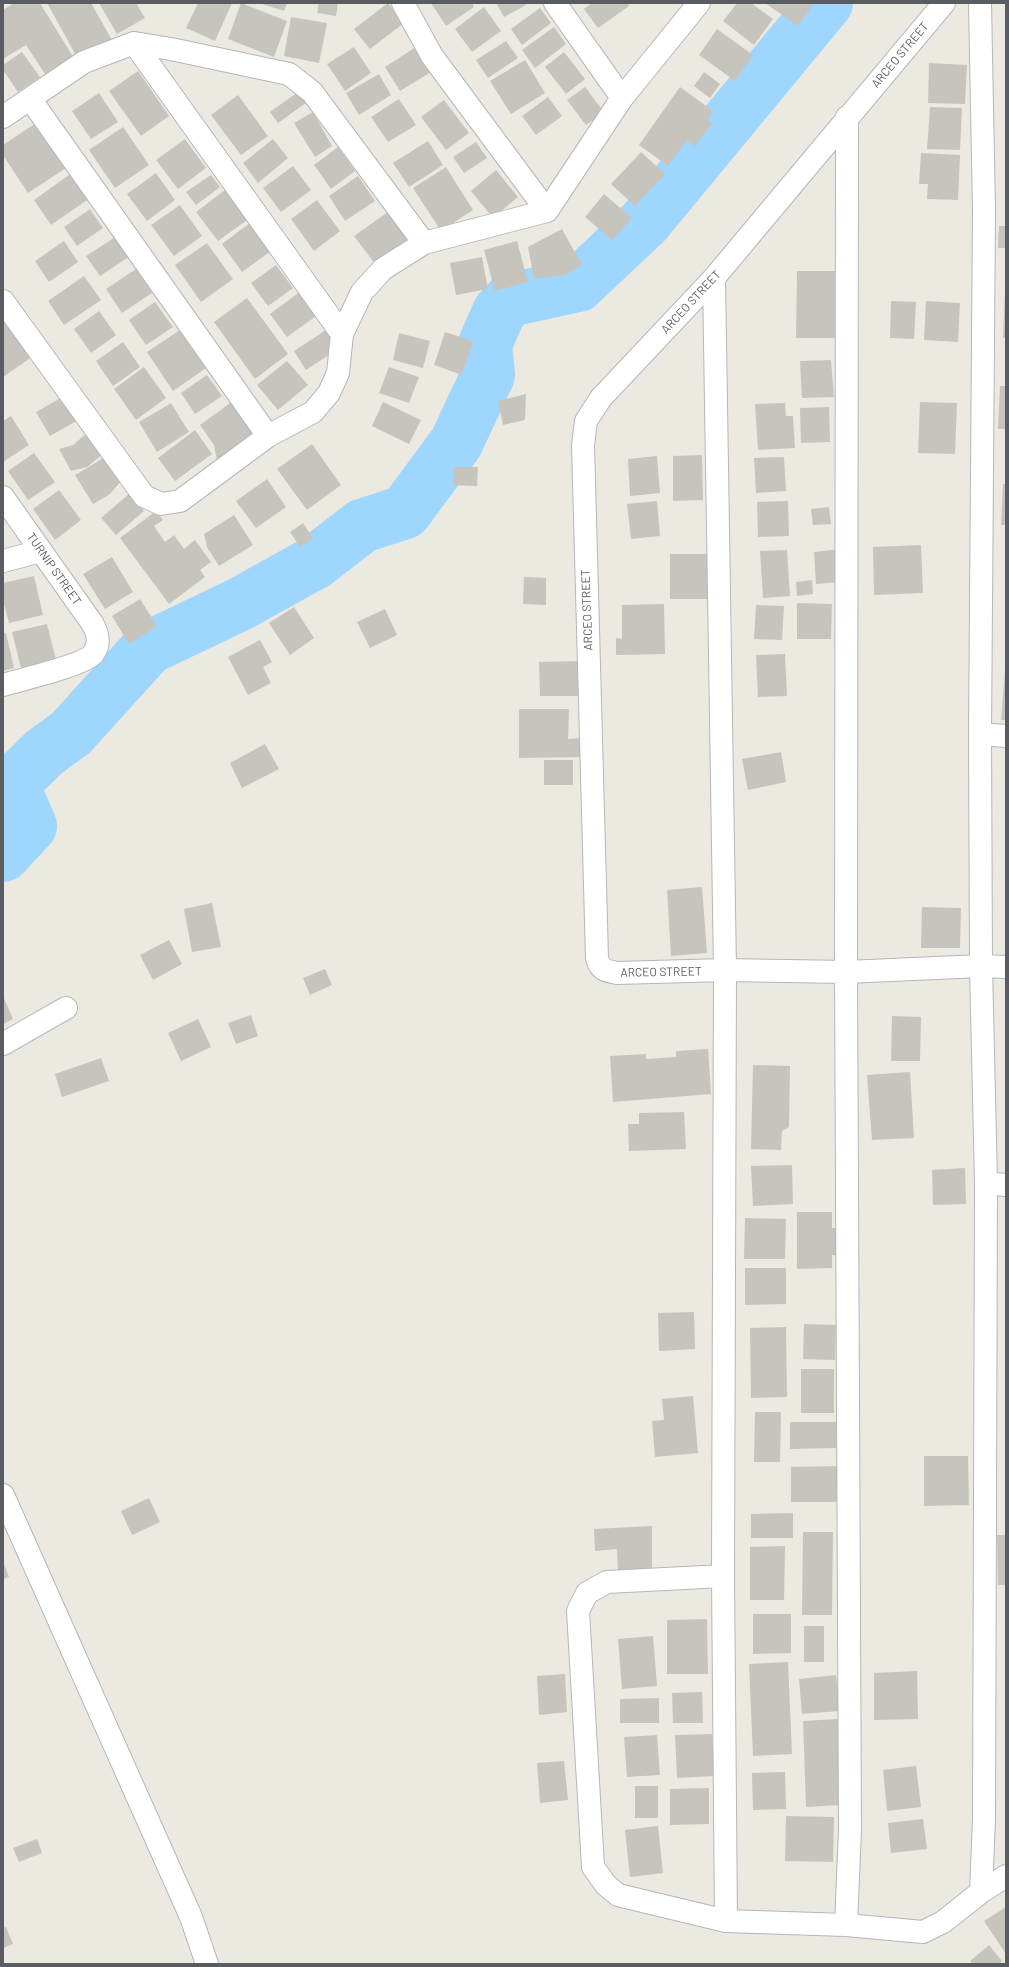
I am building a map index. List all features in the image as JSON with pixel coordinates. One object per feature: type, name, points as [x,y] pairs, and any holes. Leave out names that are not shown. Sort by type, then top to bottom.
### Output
[{"type":"street","points":[[403,3],[432,56],[547,212]]},
{"type":"street","points":[[555,3],[622,98]]},
{"type":"street","points":[[3,301],[144,496],[161,504],[180,501],[268,436],[313,412],[329,392],[338,373],[342,334],[362,292],[383,269],[424,243],[547,212],[622,98],[699,3]]},
{"type":"street","name":"ARCEO STREET","points":[[944,3],[847,117],[714,278],[601,398],[586,421],[583,453],[597,950],[599,965],[603,970],[618,973],[725,970],[846,972],[981,966],[1006,967]]},
{"type":"street","points":[[980,3],[984,210],[980,734],[981,966],[996,1184],[984,1819],[981,1892]]},
{"type":"street","points":[[3,117],[31,100],[84,62],[134,43],[172,49],[290,74],[312,92],[424,243]]},
{"type":"street","points":[[134,43],[342,334]]},
{"type":"street","points":[[31,100],[268,436]]},
{"type":"street","points":[[846,1924],[850,1814],[846,972],[847,117]]},
{"type":"street","points":[[714,278],[725,970],[723,1576],[726,1921]]},
{"type":"street","name":"TURNIP STREET","points":[[3,497],[92,623],[97,632],[98,643],[92,655],[78,662],[3,685]]},
{"type":"street","points":[[3,561],[41,551]]},
{"type":"street","points":[[980,734],[1006,736]]},
{"type":"street","points":[[3,1044],[66,1008]]},
{"type":"street","points":[[3,1495],[191,1917],[207,1964]]},
{"type":"street","points":[[723,1576],[608,1582],[587,1593],[578,1611],[593,1867],[606,1885],[618,1895],[726,1921],[846,1924],[923,1932],[943,1922],[981,1892],[1006,1876]]},
{"type":"building","points":[[14,3],[40,3],[75,60],[47,77],[26,45],[3,59],[3,10]]},
{"type":"building","points":[[47,3],[91,3],[112,40],[78,59]]},
{"type":"building","points":[[99,3],[136,3],[145,18],[117,34]]},
{"type":"building","points":[[198,3],[232,3],[215,41],[186,28]]},
{"type":"building","points":[[241,3],[287,21],[274,57],[228,39]]},
{"type":"building","points":[[259,3],[287,3],[284,11]]},
{"type":"building","points":[[319,3],[338,3],[336,16],[317,13]]},
{"type":"building","points":[[388,3],[404,23],[370,49],[354,29]]},
{"type":"building","points":[[431,3],[472,3],[474,7],[446,26]]},
{"type":"building","points":[[496,3],[525,3],[526,5],[504,17]]},
{"type":"building","points":[[592,3],[627,3],[629,6],[598,28],[584,9]]},
{"type":"building","points":[[737,3],[751,3],[773,19],[754,45],[723,21]]},
{"type":"building","points":[[765,3],[814,3],[798,26]]},
{"type":"building","points":[[484,7],[501,31],[472,52],[455,29]]},
{"type":"building","points":[[540,8],[551,23],[522,45],[511,29]]},
{"type":"building","points":[[291,17],[327,23],[319,63],[284,56]]},
{"type":"building","points":[[554,27],[566,44],[535,68],[522,50]]},
{"type":"building","points":[[717,29],[753,55],[735,81],[699,55]]},
{"type":"building","points":[[506,41],[518,58],[488,78],[476,60]]},
{"type":"building","points":[[354,47],[371,73],[345,91],[327,64]]},
{"type":"building","points":[[416,47],[431,72],[400,91],[385,67]]},
{"type":"building","points":[[22,52],[40,77],[18,92],[3,70],[3,65]]},
{"type":"building","points":[[564,52],[585,79],[566,94],[545,67]]},
{"type":"building","points":[[525,60],[545,93],[511,114],[490,81]]},
{"type":"building","points":[[929,63],[967,65],[965,104],[928,103]]},
{"type":"building","points":[[138,71],[169,116],[141,136],[109,91]]},
{"type":"building","points":[[704,72],[720,84],[710,98],[694,86]]},
{"type":"building","points":[[379,74],[391,95],[359,115],[346,93]]},
{"type":"building","points":[[585,87],[604,112],[586,125],[567,100]]},
{"type":"building","points":[[680,87],[713,111],[707,119],[712,123],[695,146],[687,140],[668,166],[639,145]]},
{"type":"building","points":[[298,92],[306,103],[278,123],[270,112]]},
{"type":"building","points":[[99,93],[118,122],[91,139],[72,111]]},
{"type":"building","points":[[238,95],[268,136],[241,155],[211,115]]},
{"type":"building","points":[[548,97],[562,116],[536,135],[522,116]]},
{"type":"building","points":[[399,99],[416,125],[388,142],[371,117]]},
{"type":"building","points":[[444,100],[469,133],[446,150],[421,117]]},
{"type":"building","points":[[930,107],[962,108],[960,150],[927,149]]},
{"type":"building","points":[[313,112],[332,146],[315,157],[294,123]]},
{"type":"building","points":[[36,123],[66,168],[28,193],[3,155],[3,145]]},
{"type":"building","points":[[123,127],[149,165],[115,188],[89,150]]},
{"type":"building","points":[[185,139],[206,168],[178,189],[156,160]]},
{"type":"building","points":[[273,139],[288,158],[258,183],[243,163]]},
{"type":"building","points":[[428,141],[443,165],[409,187],[393,163]]},
{"type":"building","points":[[476,142],[487,158],[464,173],[453,157]]},
{"type":"building","points":[[338,147],[355,171],[331,189],[314,165]]},
{"type":"building","points":[[641,152],[665,174],[635,206],[611,184]]},
{"type":"building","points":[[921,153],[960,155],[958,200],[927,199],[928,184],[919,184]]},
{"type":"building","points":[[293,166],[311,190],[281,212],[263,188]]},
{"type":"building","points":[[446,167],[473,210],[441,231],[413,188]]},
{"type":"building","points":[[496,170],[518,197],[493,218],[471,191]]},
{"type":"building","points":[[72,173],[90,198],[51,225],[34,200]]},
{"type":"building","points":[[156,173],[175,200],[147,221],[127,194]]},
{"type":"building","points":[[211,175],[220,187],[196,205],[186,192]]},
{"type":"building","points":[[358,176],[375,201],[345,221],[329,196]]},
{"type":"building","points":[[225,190],[247,220],[218,241],[196,212]]},
{"type":"building","points":[[604,194],[632,218],[612,240],[585,217]]},
{"type":"building","points":[[317,200],[340,231],[314,251],[291,219]]},
{"type":"building","points":[[180,205],[202,236],[174,256],[151,225]]},
{"type":"building","points":[[90,209],[103,228],[77,246],[64,227]]},
{"type":"building","points":[[388,212],[412,244],[379,269],[354,236]]},
{"type":"building","points":[[250,223],[271,251],[242,272],[222,244]]},
{"type":"building","points":[[999,226],[1006,226],[1006,248],[998,248]]},
{"type":"building","points":[[562,229],[582,265],[565,275],[534,279],[528,247]]},
{"type":"building","points":[[117,236],[130,256],[100,276],[86,256]]},
{"type":"building","points":[[64,241],[78,262],[49,282],[35,261]]},
{"type":"building","points":[[517,241],[528,282],[495,291],[484,250]]},
{"type":"building","points":[[207,243],[233,279],[201,302],[175,265]]},
{"type":"building","points":[[482,257],[488,289],[456,295],[450,263]]},
{"type":"building","points":[[276,265],[293,288],[268,306],[251,283]]},
{"type":"building","points":[[136,269],[152,293],[122,313],[106,289]]},
{"type":"building","points":[[797,271],[835,271],[835,338],[796,338]]},
{"type":"building","points":[[84,276],[101,300],[64,325],[48,301]]},
{"type":"building","points":[[1005,290],[1006,338],[1003,338]]},
{"type":"building","points":[[301,291],[319,314],[287,337],[270,314]]},
{"type":"building","points":[[247,298],[288,354],[255,379],[214,322]]},
{"type":"building","points":[[891,301],[916,302],[914,339],[890,338]]},
{"type":"building","points":[[926,301],[960,303],[958,342],[924,340]]},
{"type":"building","points":[[155,302],[173,327],[146,345],[129,320]]},
{"type":"building","points":[[99,311],[116,335],[91,353],[74,329]]},
{"type":"building","points":[[3,315],[32,357],[3,377]]},
{"type":"building","points":[[180,330],[206,368],[173,391],[147,352]]},
{"type":"building","points":[[326,330],[338,349],[306,370],[294,351]]},
{"type":"building","points":[[445,332],[473,341],[462,375],[434,365]]},
{"type":"building","points":[[399,333],[430,341],[423,368],[393,360]]},
{"type":"building","points":[[123,342],[140,367],[113,386],[96,361]]},
{"type":"building","points":[[831,360],[834,397],[802,398],[800,361]]},
{"type":"building","points":[[287,361],[308,385],[278,410],[257,385]]},
{"type":"building","points":[[144,367],[166,398],[136,420],[114,389]]},
{"type":"building","points":[[389,367],[419,377],[409,403],[379,393]]},
{"type":"building","points":[[207,375],[222,396],[195,414],[181,393]]},
{"type":"building","points":[[1000,386],[1006,386],[1006,429],[998,429]]},
{"type":"building","points":[[526,394],[525,420],[503,425],[498,401]]},
{"type":"building","points":[[66,395],[80,419],[50,436],[36,412]]},
{"type":"building","points":[[233,401],[258,436],[218,465],[214,445],[200,425]]},
{"type":"building","points":[[383,402],[421,420],[409,444],[372,426]]},
{"type":"building","points":[[920,402],[957,403],[955,454],[918,453]]},
{"type":"building","points":[[171,403],[189,432],[157,452],[139,422]]},
{"type":"building","points":[[785,403],[786,416],[793,416],[795,448],[758,450],[755,404]]},
{"type":"building","points":[[829,407],[830,442],[801,443],[800,408]]},
{"type":"building","points":[[11,416],[29,445],[3,462],[3,421]]},
{"type":"building","points":[[195,430],[212,454],[175,481],[158,458]]},
{"type":"building","points":[[87,433],[104,453],[87,467],[71,471],[59,449],[73,445]]},
{"type":"building","points":[[312,444],[341,485],[307,510],[277,469]]},
{"type":"building","points":[[34,453],[55,482],[28,500],[8,471]]},
{"type":"building","points":[[702,455],[703,500],[673,501],[673,456]]},
{"type":"building","points":[[107,456],[121,481],[110,494],[93,504],[75,475]]},
{"type":"building","points":[[657,456],[660,493],[630,496],[628,459]]},
{"type":"building","points":[[784,457],[786,491],[756,493],[754,458]]},
{"type":"building","points":[[454,467],[478,467],[477,486],[453,485]]},
{"type":"building","points":[[267,479],[286,507],[256,528],[236,501]]},
{"type":"building","points":[[1003,484],[1006,484],[1006,525],[1001,525]]},
{"type":"building","points":[[59,490],[81,520],[55,540],[33,509]]},
{"type":"building","points":[[130,493],[144,511],[116,535],[101,518]]},
{"type":"building","points":[[657,501],[660,536],[631,539],[627,504]]},
{"type":"building","points":[[788,501],[789,536],[758,537],[757,502]]},
{"type":"building","points":[[829,507],[831,524],[813,525],[811,509]]},
{"type":"building","points":[[156,511],[163,520],[154,526],[165,542],[174,535],[184,549],[195,540],[211,562],[200,570],[205,577],[169,604],[120,538]]},
{"type":"building","points":[[234,515],[253,545],[219,566],[207,547],[204,534]]},
{"type":"building","points":[[303,523],[313,538],[300,547],[290,532]]},
{"type":"building","points":[[921,545],[923,593],[874,595],[873,547]]},
{"type":"building","points":[[840,549],[842,582],[816,584],[814,552]]},
{"type":"building","points":[[787,550],[790,596],[763,598],[760,551]]},
{"type":"building","points":[[670,554],[707,554],[707,599],[670,599]]},
{"type":"building","points":[[112,557],[133,592],[105,609],[83,574]]},
{"type":"building","points":[[34,576],[43,615],[9,623],[3,600],[3,583]]},
{"type":"building","points":[[524,577],[546,578],[546,605],[523,604]]},
{"type":"building","points":[[812,580],[813,594],[797,596],[796,582]]},
{"type":"building","points":[[140,599],[157,626],[129,644],[112,616]]},
{"type":"building","points":[[797,603],[832,604],[831,639],[797,639]]},
{"type":"building","points":[[664,604],[665,654],[616,655],[616,638],[622,639],[622,605]]},
{"type":"building","points":[[756,605],[784,606],[782,640],[754,639]]},
{"type":"building","points":[[294,607],[314,638],[290,655],[269,623]]},
{"type":"building","points":[[385,609],[397,635],[370,648],[357,622]]},
{"type":"building","points":[[47,624],[56,660],[21,668],[12,632]]},
{"type":"building","points":[[3,633],[6,633],[14,668],[3,671]]},
{"type":"building","points":[[260,640],[272,662],[263,667],[271,683],[248,695],[228,657]]},
{"type":"building","points":[[785,654],[787,696],[758,697],[756,655]]},
{"type":"building","points":[[581,661],[581,696],[540,696],[539,662]]},
{"type":"building","points":[[1005,670],[1006,720],[1001,720]]},
{"type":"building","points":[[519,709],[569,709],[568,739],[584,738],[584,757],[519,758]]},
{"type":"building","points":[[265,744],[279,769],[242,788],[230,763]]},
{"type":"building","points":[[781,752],[786,782],[748,790],[742,759]]},
{"type":"building","points":[[544,760],[573,760],[573,785],[544,785]]},
{"type":"building","points":[[702,887],[707,953],[671,956],[667,890]]},
{"type":"building","points":[[212,903],[221,947],[192,952],[184,909]]},
{"type":"building","points":[[922,907],[961,908],[960,948],[921,948]]},
{"type":"building","points":[[169,940],[182,964],[153,980],[140,955]]},
{"type":"building","points":[[325,969],[332,985],[310,995],[303,978]]},
{"type":"building","points":[[3,996],[13,1019],[3,1024]]},
{"type":"building","points":[[251,1015],[258,1036],[236,1044],[228,1023]]},
{"type":"building","points":[[892,1016],[921,1017],[920,1061],[891,1061]]},
{"type":"building","points":[[198,1019],[211,1047],[181,1061],[168,1033]]},
{"type":"building","points":[[708,1049],[711,1094],[613,1102],[610,1056],[646,1054],[646,1059],[676,1057],[676,1051]]},
{"type":"building","points":[[101,1058],[109,1081],[62,1097],[55,1074]]},
{"type":"building","points":[[753,1065],[790,1066],[789,1127],[782,1131],[781,1150],[751,1149]]},
{"type":"building","points":[[910,1072],[914,1138],[872,1140],[867,1075]]},
{"type":"building","points":[[684,1112],[686,1149],[629,1151],[628,1124],[639,1124],[639,1113]]},
{"type":"building","points":[[792,1165],[793,1204],[753,1206],[751,1166]]},
{"type":"building","points":[[965,1168],[966,1204],[933,1205],[932,1170]]},
{"type":"building","points":[[797,1212],[832,1212],[832,1228],[837,1228],[837,1255],[832,1255],[832,1268],[797,1269]]},
{"type":"building","points":[[745,1218],[786,1219],[785,1259],[744,1259]]},
{"type":"building","points":[[745,1268],[786,1268],[786,1304],[745,1305]]},
{"type":"building","points":[[694,1312],[695,1349],[659,1351],[658,1313]]},
{"type":"building","points":[[804,1324],[836,1325],[835,1360],[803,1359]]},
{"type":"building","points":[[786,1327],[787,1397],[751,1398],[750,1328]]},
{"type":"building","points":[[801,1369],[834,1369],[834,1413],[801,1413]]},
{"type":"building","points":[[693,1396],[698,1453],[655,1457],[652,1421],[664,1420],[662,1399]]},
{"type":"building","points":[[755,1412],[781,1412],[780,1462],[754,1462]]},
{"type":"building","points":[[790,1422],[836,1422],[836,1448],[790,1449]]},
{"type":"building","points":[[924,1456],[968,1456],[969,1505],[924,1506]]},
{"type":"building","points":[[839,1466],[840,1502],[791,1502],[791,1467]]},
{"type":"building","points":[[149,1498],[160,1522],[132,1535],[121,1511]]},
{"type":"building","points":[[793,1513],[793,1538],[751,1538],[751,1514]]},
{"type":"building","points":[[652,1526],[652,1571],[618,1570],[617,1549],[595,1551],[594,1529]]},
{"type":"building","points":[[803,1532],[833,1532],[832,1615],[802,1615]]},
{"type":"building","points":[[997,1535],[1006,1535],[1006,1585],[998,1585]]},
{"type":"building","points":[[785,1546],[784,1600],[750,1600],[750,1547]]},
{"type":"building","points":[[3,1561],[9,1577],[3,1579]]},
{"type":"building","points":[[753,1614],[791,1614],[791,1653],[753,1654]]},
{"type":"building","points":[[707,1619],[708,1674],[667,1674],[667,1620]]},
{"type":"building","points":[[804,1626],[824,1626],[824,1662],[804,1662]]},
{"type":"building","points":[[653,1636],[657,1686],[622,1689],[618,1639]]},
{"type":"building","points":[[788,1662],[792,1754],[753,1756],[749,1664]]},
{"type":"building","points":[[917,1671],[918,1719],[874,1720],[874,1673]]},
{"type":"building","points":[[565,1674],[567,1712],[539,1715],[537,1676]]},
{"type":"building","points":[[836,1675],[840,1711],[802,1714],[799,1679]]},
{"type":"building","points":[[702,1692],[703,1723],[673,1723],[672,1693]]},
{"type":"building","points":[[659,1698],[659,1723],[620,1723],[620,1699]]},
{"type":"building","points":[[838,1719],[841,1805],[806,1807],[803,1721]]},
{"type":"building","points":[[712,1734],[714,1776],[677,1778],[675,1735]]},
{"type":"building","points":[[657,1735],[660,1775],[627,1777],[624,1737]]},
{"type":"building","points":[[564,1761],[568,1800],[540,1803],[537,1763]]},
{"type":"building","points":[[916,1766],[921,1807],[887,1811],[883,1770]]},
{"type":"building","points":[[785,1772],[786,1809],[753,1810],[752,1773]]},
{"type":"building","points":[[635,1786],[658,1786],[658,1818],[635,1818]]},
{"type":"building","points":[[709,1788],[709,1824],[670,1825],[670,1789]]},
{"type":"building","points":[[786,1816],[834,1817],[833,1862],[785,1861]]},
{"type":"building","points":[[923,1819],[927,1849],[891,1853],[888,1823]]},
{"type":"building","points":[[658,1826],[663,1873],[630,1877],[625,1830]]},
{"type":"building","points":[[37,1839],[42,1853],[19,1862],[13,1848]]},
{"type":"building","points":[[1006,1907],[1006,1954],[984,1921]]},
{"type":"building","points":[[6,1927],[13,1944],[3,1948],[3,1928]]},
{"type":"building","points":[[989,1945],[1002,1961],[999,1964],[972,1964],[970,1961]]},
{"type":"waterway","points":[[3,855],[30,826],[12,784],[45,752],[71,733],[148,648],[240,604],[314,563],[362,526],[405,512],[456,443],[488,375],[485,344],[499,312],[510,300],[578,285],[645,222],[826,3]]}]
